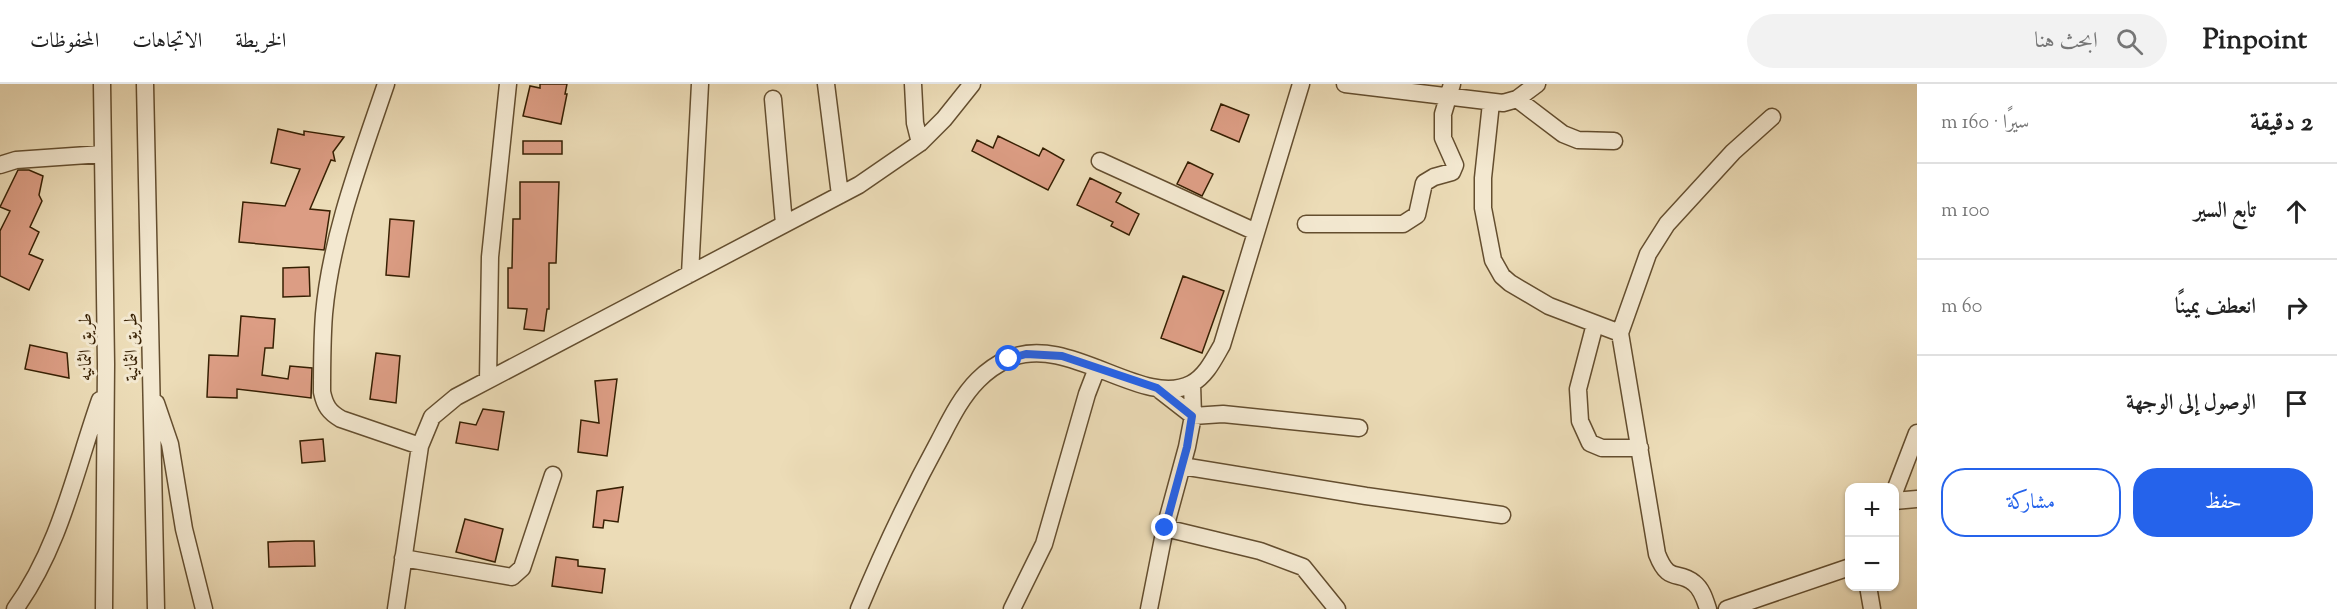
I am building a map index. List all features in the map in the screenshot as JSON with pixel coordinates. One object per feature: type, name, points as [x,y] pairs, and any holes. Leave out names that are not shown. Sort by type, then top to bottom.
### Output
[{"type":"street","name":"طريق الثمانيه","points":[[102,84],[105,388],[104,609]]},
{"type":"street","name":"طريق الثمانية","points":[[144,84],[156,609]]},
{"type":"street","points":[[386,84],[344,215],[333,259],[324,313],[322,392],[324,405],[341,419],[420,446]]},
{"type":"street","points":[[488,380],[490,257],[508,84]]},
{"type":"street","points":[[690,274],[700,84]]},
{"type":"street","points":[[826,84],[840,195]]},
{"type":"street","points":[[913,84],[915,123],[920,143]]},
{"type":"street","points":[[396,609],[420,446],[432,417],[456,397],[859,185],[920,143],[944,119],[972,84]]},
{"type":"street","points":[[863,608],[913,487],[956,410],[978,379],[1009,359],[1026,354],[1062,356],[1157,388],[1176,388],[1192,384],[1210,367],[1222,345],[1301,84]]},
{"type":"street","points":[[1345,84],[1450,91],[1491,103],[1503,103],[1517,99],[1537,84]]},
{"type":"street","points":[[1306,224],[1403,224],[1417,215],[1424,183],[1434,177],[1452,172],[1455,165],[1443,138],[1443,114],[1450,91]]},
{"type":"street","points":[[773,99],[784,224]]},
{"type":"street","points":[[1517,99],[1563,134],[1578,140],[1614,141]]},
{"type":"street","points":[[1491,103],[1483,178],[1483,208],[1493,260],[1502,276],[1510,284],[1549,306],[1620,333]]},
{"type":"street","points":[[1708,609],[1695,583],[1668,572],[1661,565],[1657,554],[1620,333],[1648,254],[1667,224],[1733,152],[1773,117]]},
{"type":"street","points":[[0,165],[16,160],[102,154]]},
{"type":"street","points":[[1100,161],[1256,232]]},
{"type":"street","points":[[1595,324],[1578,389],[1580,421],[1590,442],[1602,448],[1640,448]]},
{"type":"street","points":[[1012,609],[1044,544],[1097,368]]},
{"type":"street","points":[[1149,609],[1165,528],[1182,466],[1192,416],[1192,384]]},
{"type":"street","points":[[15,609],[45,558],[65,512],[105,388]]},
{"type":"street","points":[[1157,388],[1192,416],[1223,414],[1359,428]]},
{"type":"street","points":[[151,393],[171,444],[184,529],[204,609]]},
{"type":"street","points":[[1898,483],[1917,433]]},
{"type":"street","points":[[1182,466],[1366,496],[1502,515]]},
{"type":"street","points":[[403,558],[512,577],[522,568],[553,475]]},
{"type":"street","points":[[1899,501],[1917,499]]},
{"type":"street","points":[[1165,528],[1260,551],[1303,567],[1337,609]]},
{"type":"street","points":[[1727,609],[1845,569]]},
{"type":"street","points":[[1870,591],[1872,609]]},
{"type":"building","points":[[540,84],[567,84],[561,124],[523,116],[530,86],[540,88]]},
{"type":"building","points":[[1221,104],[1249,115],[1239,142],[1211,130]]},
{"type":"building","points":[[278,129],[304,135],[304,131],[344,137],[333,152],[335,161],[331,160],[310,209],[330,211],[324,250],[239,242],[243,202],[285,206],[300,169],[271,163]]},
{"type":"building","points":[[998,136],[1039,156],[1043,148],[1064,160],[1048,190],[972,151],[977,140],[993,148]]},
{"type":"building","points":[[523,141],[562,141],[562,154],[523,154]]},
{"type":"building","points":[[1188,162],[1213,174],[1202,196],[1177,184]]},
{"type":"building","points":[[18,170],[29,170],[43,176],[39,195],[42,201],[30,227],[39,232],[29,254],[43,260],[29,290],[0,276],[0,231],[10,211],[0,207]]},
{"type":"building","points":[[1090,178],[1121,193],[1116,202],[1139,214],[1129,235],[1111,226],[1113,222],[1077,205]]},
{"type":"building","points":[[520,182],[559,182],[556,263],[549,263],[549,309],[547,309],[544,331],[524,329],[527,309],[508,308],[508,268],[512,268],[513,219],[520,219]]},
{"type":"building","points":[[390,219],[414,221],[409,277],[386,275]]},
{"type":"building","points":[[309,267],[310,296],[283,297],[283,268]]},
{"type":"building","points":[[1183,276],[1224,291],[1202,353],[1161,338]]},
{"type":"building","points":[[241,316],[275,319],[273,348],[265,348],[262,375],[288,379],[290,366],[312,368],[311,398],[237,389],[237,398],[207,397],[209,355],[238,356]]},
{"type":"building","points":[[30,345],[67,353],[69,378],[25,369]]},
{"type":"building","points":[[376,353],[400,356],[396,403],[370,399]]},
{"type":"building","points":[[617,379],[607,456],[578,452],[581,420],[599,423],[595,381]]},
{"type":"building","points":[[483,409],[504,412],[498,450],[456,443],[460,422],[476,425]]},
{"type":"building","points":[[323,439],[325,461],[302,463],[300,441]]},
{"type":"building","points":[[623,487],[618,522],[604,520],[603,528],[593,527],[597,491]]},
{"type":"building","points":[[465,519],[503,529],[495,562],[456,552]]},
{"type":"building","points":[[314,541],[315,566],[269,567],[268,542]]},
{"type":"building","points":[[556,557],[578,560],[578,566],[605,569],[602,593],[552,586]]},
{"type":"route","points":[[1009,359],[1026,354],[1046,353],[1062,356],[1157,388],[1192,416],[1187,447],[1165,528]]}]
